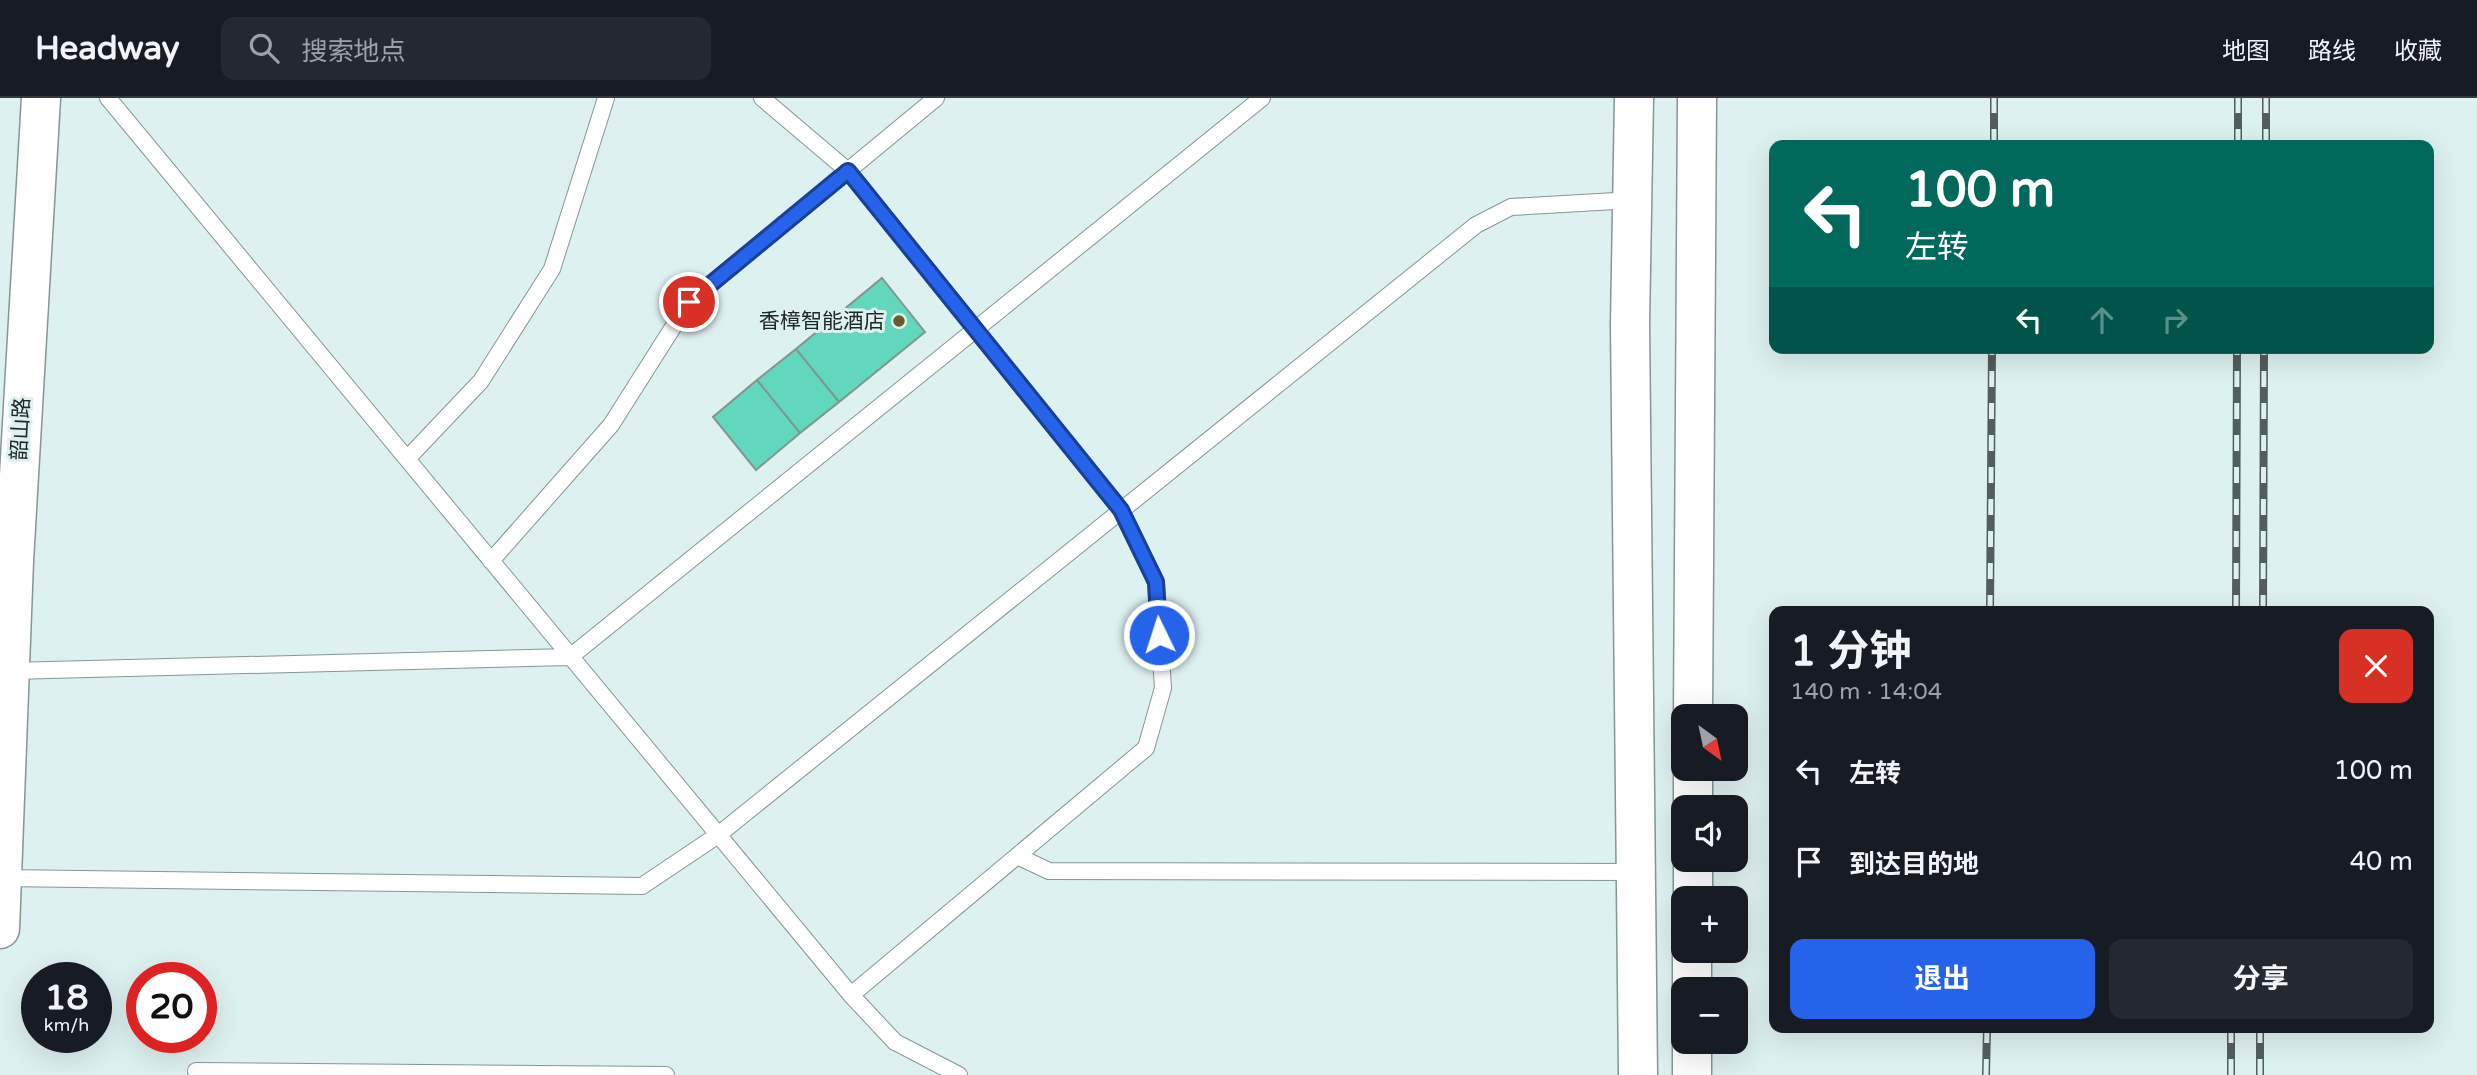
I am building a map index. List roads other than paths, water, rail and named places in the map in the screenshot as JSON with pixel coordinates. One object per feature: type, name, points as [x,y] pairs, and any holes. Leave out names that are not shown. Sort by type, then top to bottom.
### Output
[{"type":"main road","name":"韶山路","points":[[0,929],[13,561],[41,98]]},
{"type":"main road","points":[[1634,98],[1630,325],[1638,1075]]},
{"type":"main road","points":[[1693,704],[1697,98]]},
{"type":"main road","points":[[1692,1054],[1692,1075]]},
{"type":"lane","points":[[108,98],[850,995],[895,1042],[959,1075]]},
{"type":"lane","points":[[407,459],[481,381],[552,269],[606,98]]},
{"type":"lane","points":[[762,98],[848,171],[1121,510],[1156,582],[1163,688],[1146,748],[850,995]]},
{"type":"lane","points":[[491,561],[611,425],[689,302],[936,98]]},
{"type":"lane","points":[[10,671],[570,657],[1262,98]]},
{"type":"lane","points":[[2,878],[642,886],[718,835],[1476,225],[1511,207],[1633,200]]},
{"type":"lane","points":[[1017,856],[1049,871],[1636,872]]},
{"type":"lane","points":[[196,1071],[666,1075]]},
{"type":"railway","points":[[1994,98],[1994,140]]},
{"type":"railway","points":[[2238,98],[2238,140]]},
{"type":"railway","points":[[2266,98],[2266,140]]},
{"type":"railway","points":[[1990,606],[1992,354]]},
{"type":"railway","points":[[2236,606],[2237,354]]},
{"type":"railway","points":[[2263,606],[2264,354]]},
{"type":"railway","points":[[1986,1075],[1987,1033]]},
{"type":"railway","points":[[2231,1033],[2231,1075]]},
{"type":"railway","points":[[2260,1033],[2260,1075]]},
{"type":"place","name":"香樟智能酒店","points":[[899,321]]}]
